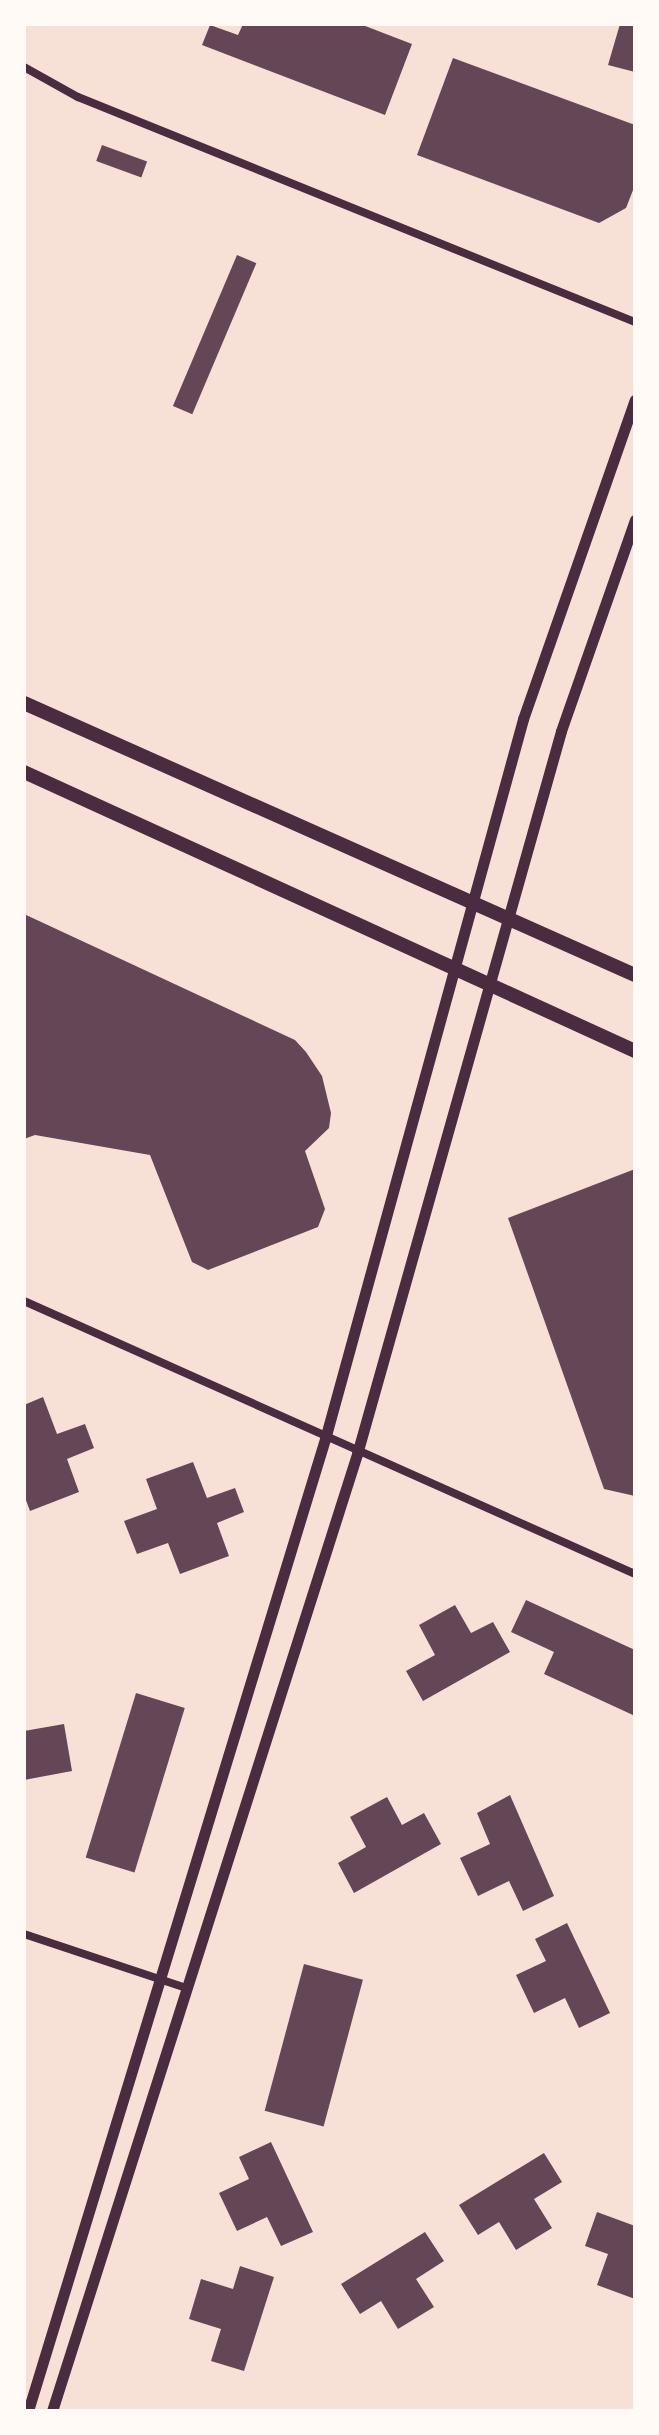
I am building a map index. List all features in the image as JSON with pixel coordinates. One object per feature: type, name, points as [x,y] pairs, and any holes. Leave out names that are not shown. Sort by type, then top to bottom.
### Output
[{"type":"main road","points":[[24,703],[635,975]]},
{"type":"main road","points":[[24,772],[452,964],[488,985],[635,1051]]},
{"type":"street","points":[[24,67],[78,97],[635,322]]},
{"type":"street","points":[[28,2411],[325,1439],[452,964],[523,719],[635,400]]},
{"type":"street","points":[[52,2411],[357,1454],[561,731],[635,520]]},
{"type":"street","points":[[24,1301],[357,1454],[635,1574]]},
{"type":"street","points":[[24,1934],[186,1988]]},
{"type":"building","points":[[243,24],[360,24],[412,44],[385,115],[202,45],[210,25],[238,35]]},
{"type":"building","points":[[620,24],[635,24],[635,72],[608,65]]},
{"type":"building","points":[[453,58],[635,125],[635,185],[626,208],[599,223],[417,155]]},
{"type":"building","points":[[102,145],[147,161],[141,177],[96,161]]},
{"type":"building","points":[[237,255],[256,263],[192,414],[173,406]]},
{"type":"building","points":[[24,914],[295,1040],[322,1076],[331,1113],[329,1128],[305,1151],[325,1209],[318,1227],[208,1270],[192,1262],[150,1155],[35,1135],[24,1139]]},
{"type":"building","points":[[635,1169],[635,1496],[604,1489],[508,1218]]},
{"type":"building","points":[[43,1397],[57,1434],[85,1424],[94,1448],[67,1459],[79,1492],[30,1511],[24,1495],[24,1405]]},
{"type":"building","points":[[193,1462],[207,1498],[235,1488],[244,1512],[217,1523],[229,1556],[180,1574],[168,1543],[137,1554],[124,1521],[157,1509],[146,1479]]},
{"type":"building","points":[[526,1600],[635,1650],[635,1716],[544,1674],[554,1652],[511,1632]]},
{"type":"building","points":[[455,1605],[471,1633],[493,1622],[510,1652],[423,1701],[406,1671],[435,1655],[419,1625]]},
{"type":"building","points":[[136,1693],[185,1708],[134,1872],[86,1857]]},
{"type":"building","points":[[64,1724],[72,1771],[24,1780],[24,1731]]},
{"type":"building","points":[[510,1795],[554,1896],[523,1911],[509,1881],[478,1896],[460,1858],[490,1844],[477,1813]]},
{"type":"building","points":[[387,1797],[402,1825],[424,1813],[441,1844],[354,1893],[338,1863],[366,1847],[350,1817]]},
{"type":"building","points":[[567,1923],[610,2013],[579,2028],[565,1998],[534,2013],[516,1975],[546,1961],[535,1939]]},
{"type":"building","points":[[304,1964],[363,1980],[324,2127],[265,2111]]},
{"type":"building","points":[[271,2142],[313,2232],[281,2246],[267,2217],[237,2231],[219,2193],[249,2179],[239,2157]]},
{"type":"building","points":[[544,2153],[562,2182],[534,2199],[552,2228],[516,2250],[499,2222],[478,2235],[459,2205]]},
{"type":"building","points":[[597,2212],[635,2226],[635,2299],[597,2285],[608,2254],[585,2246]]},
{"type":"building","points":[[425,2232],[444,2261],[416,2279],[434,2307],[398,2329],[381,2301],[360,2314],[341,2284]]},
{"type":"building","points":[[240,2266],[274,2277],[244,2371],[211,2361],[221,2329],[189,2319],[201,2279],[233,2289]]}]
